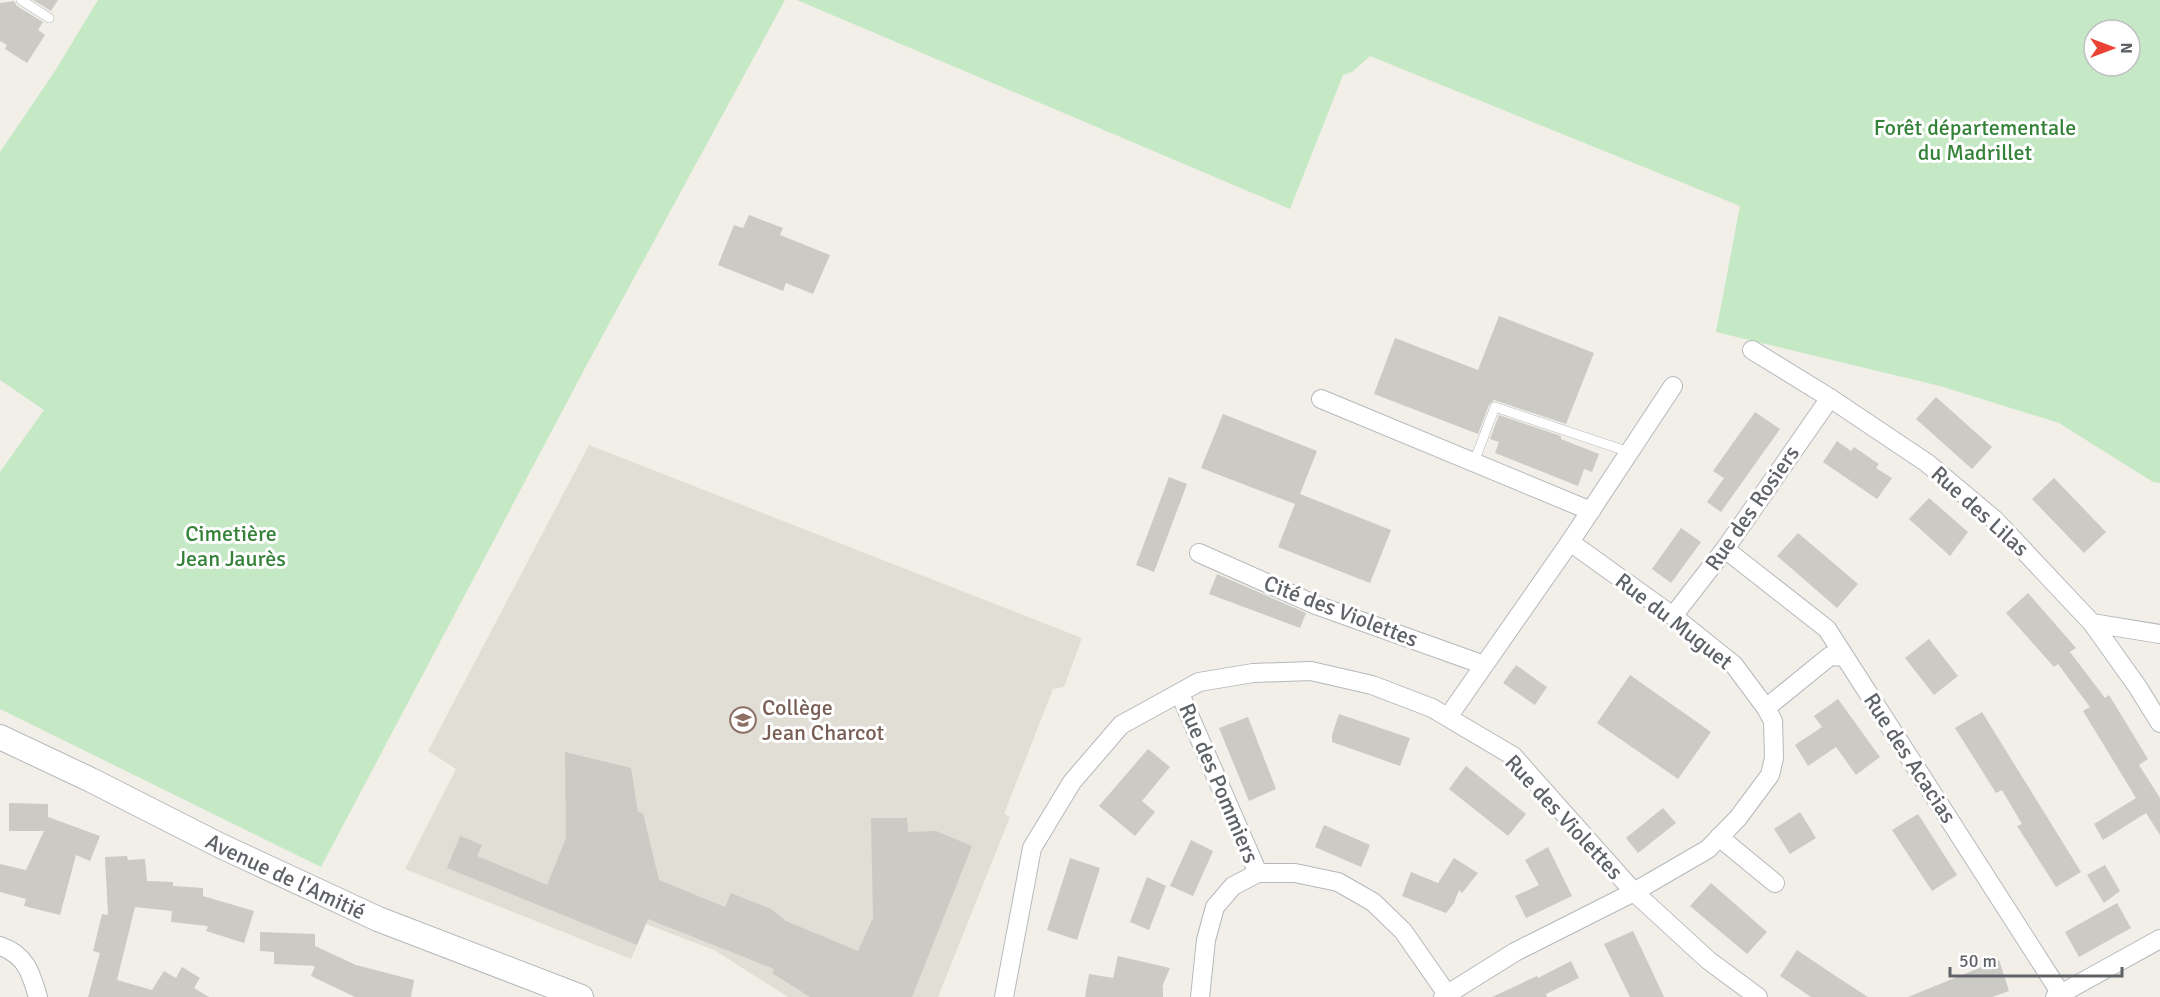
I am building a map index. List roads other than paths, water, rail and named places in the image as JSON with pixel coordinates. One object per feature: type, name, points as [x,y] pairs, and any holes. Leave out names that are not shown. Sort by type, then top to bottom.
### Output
[{"type":"street","name":"Rue des Lilas","points":[[1752,350],[1830,398],[1927,463],[1995,520],[2092,624],[2137,686],[2160,723]]},
{"type":"street","points":[[1448,717],[1570,542],[1673,386]]},
{"type":"street","name":"Rue des Rosiers","points":[[1673,616],[1725,549],[1830,398]]},
{"type":"street","points":[[1321,399],[1591,511]]},
{"type":"street","name":"Rue du Muguet","points":[[1446,996],[1515,952],[1634,892],[1708,849],[1738,818],[1770,775],[1774,758],[1773,721],[1734,665],[1673,616],[1570,542]]},
{"type":"street","name":"Rue des Acacias","points":[[1725,549],[1827,629],[2060,996]]},
{"type":"street","name":"Cité des Violettes","points":[[1199,553],[1316,605],[1484,665]]},
{"type":"street","points":[[2092,624],[2160,634]]},
{"type":"street","points":[[1766,708],[1830,656],[1845,657]]},
{"type":"street","name":"Rue des Violettes","points":[[1005,997],[1032,848],[1072,782],[1120,725],[1199,682],[1253,673],[1311,670],[1372,685],[1432,708],[1513,756],[1634,892],[1708,960],[1758,997]]},
{"type":"street","name":"Rue des Pommiers","points":[[1180,694],[1258,873]]},
{"type":"street","name":"Avenue de l'Amitié","points":[[0,737],[378,920],[551,992],[581,997]]},
{"type":"street","points":[[1719,837],[1774,883]]},
{"type":"street","points":[[1200,997],[1206,940],[1215,907],[1233,886],[1258,873],[1295,873],[1338,882],[1373,902],[1403,931],[1446,996]]},
{"type":"street","points":[[2060,996],[2160,939]]},
{"type":"street","points":[[0,946],[8,949],[29,968],[32,993]]},
{"type":"lane","points":[[21,0],[48,18]]},
{"type":"lane","points":[[1473,462],[1495,407],[1629,452]]},
{"type":"place","name":"Collège Jean Charcot","points":[[743,720]]},
{"type":"park label","name":"Forêt départementale du Madrillet","points":[[1975,140]]},
{"type":"park label","name":"Cimetière Jean Jaurès","points":[[231,546]]}]
